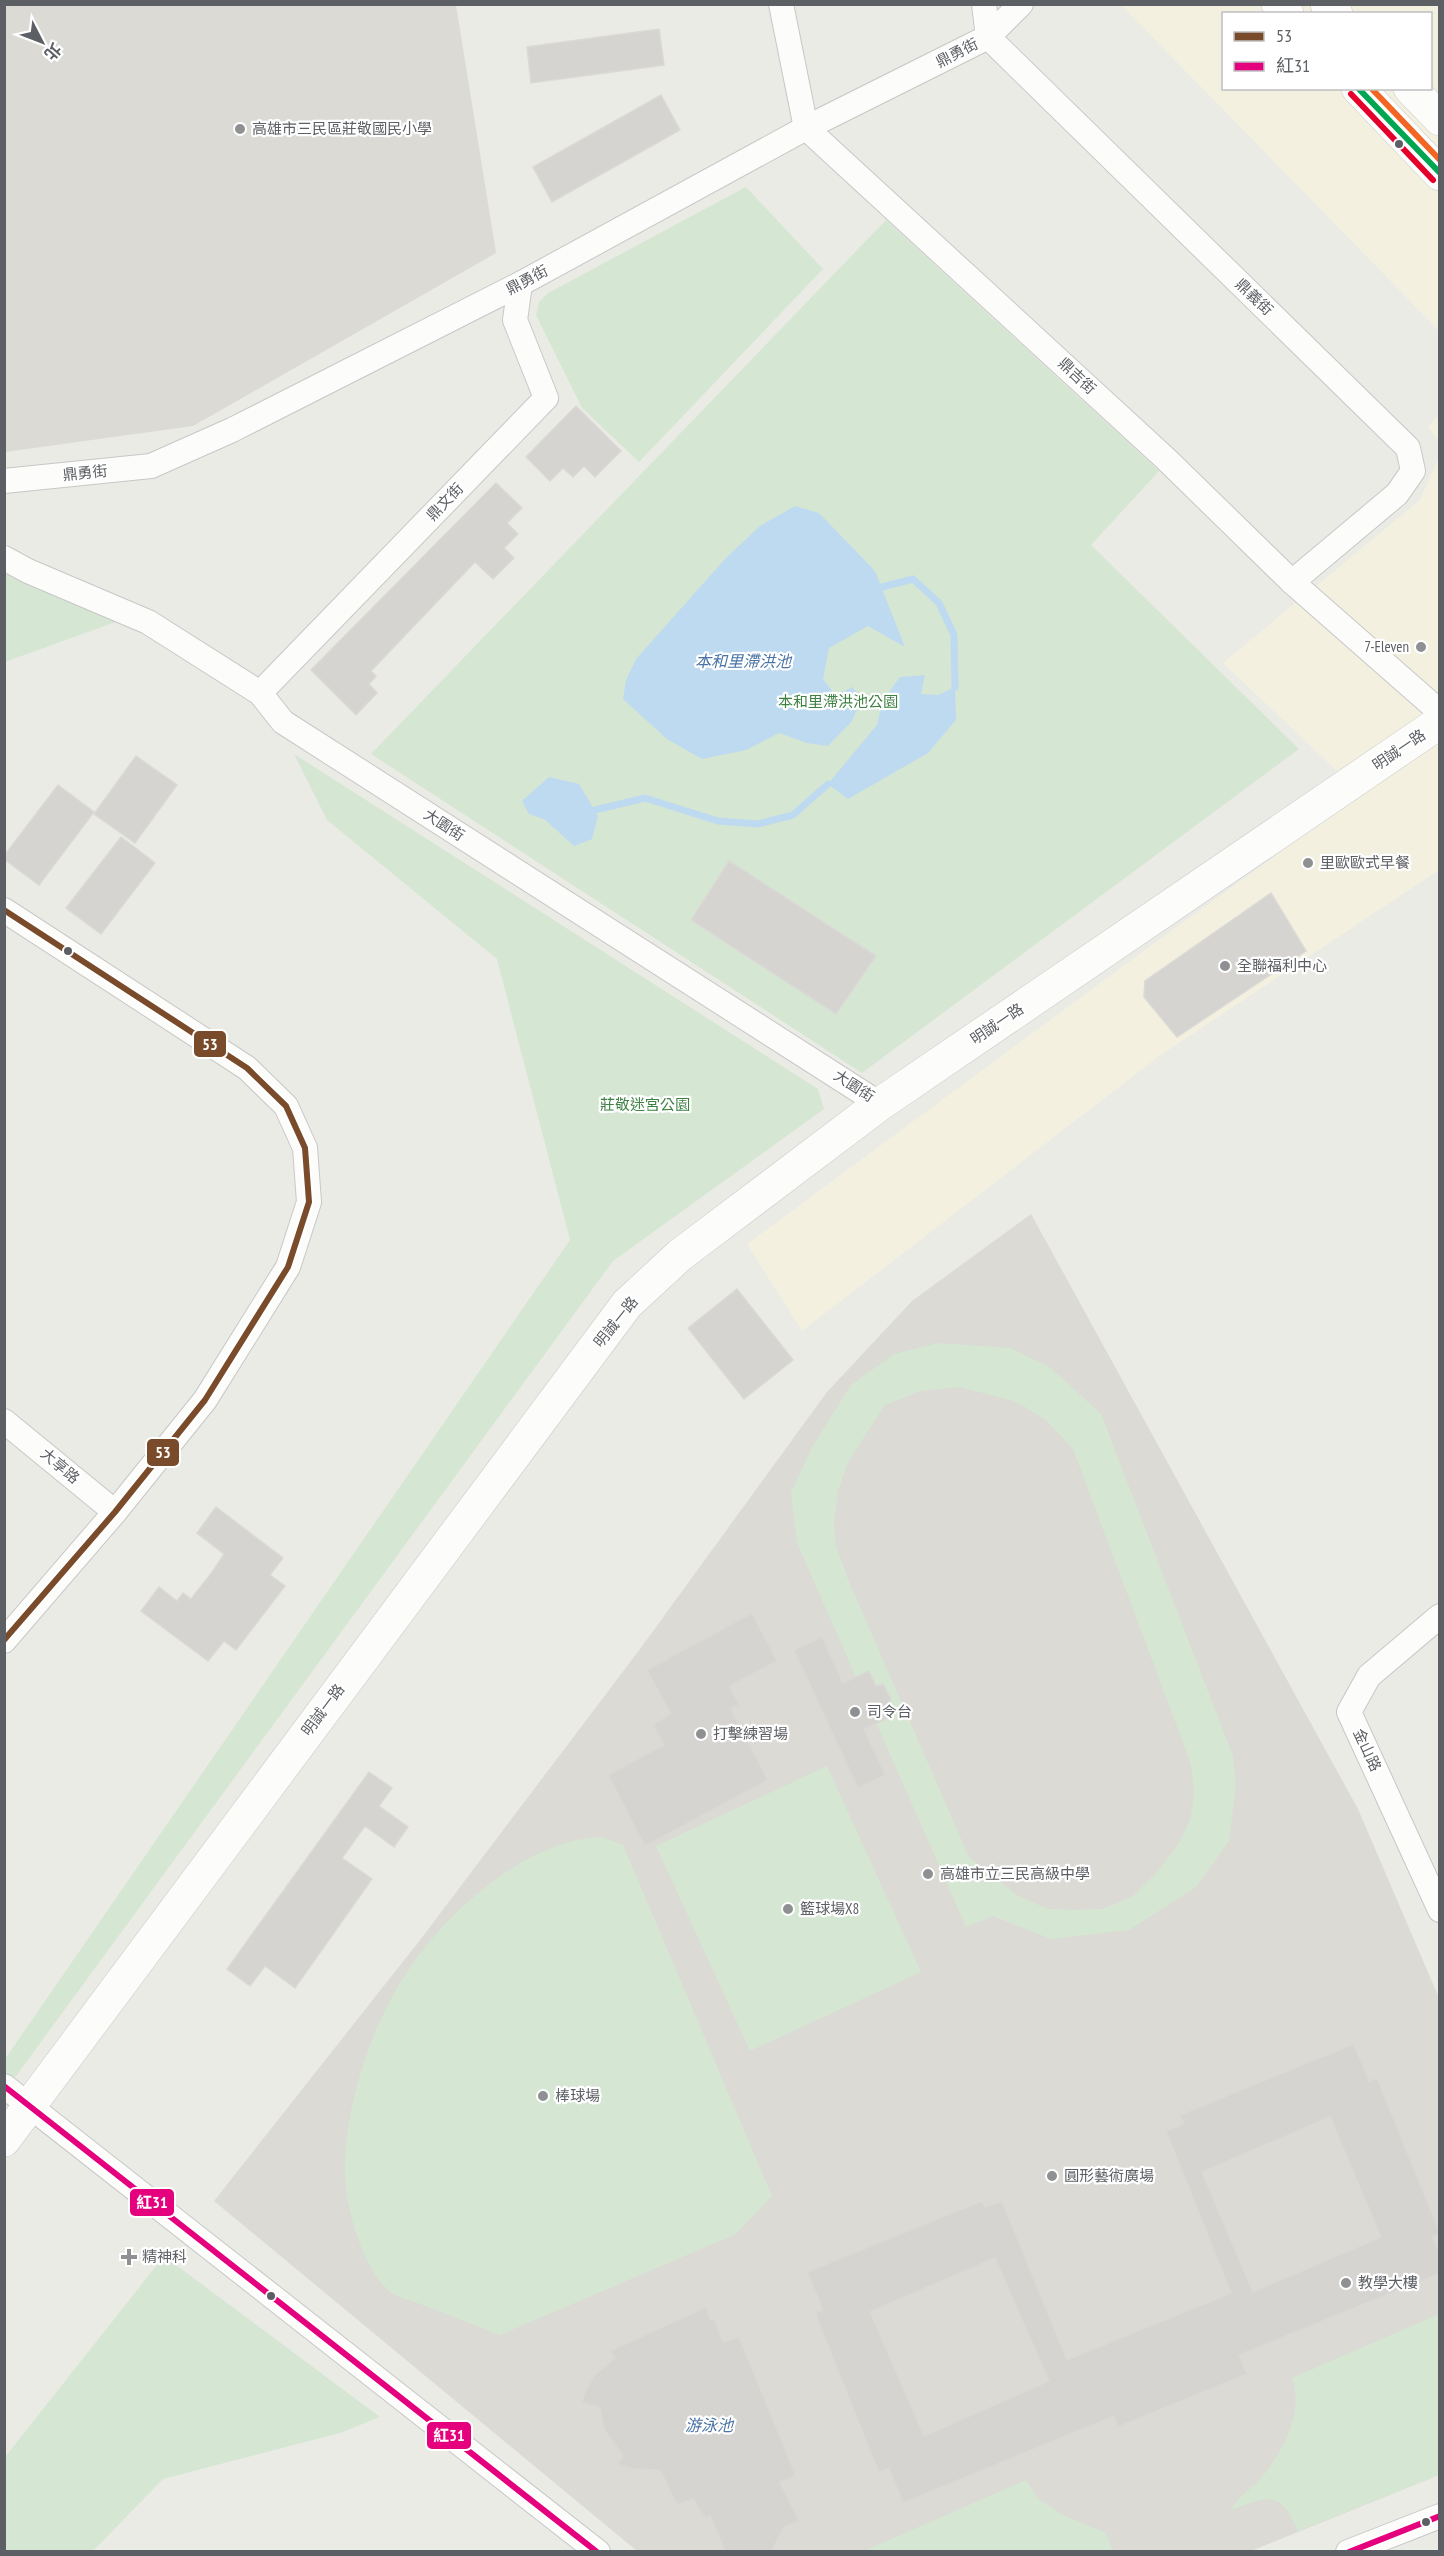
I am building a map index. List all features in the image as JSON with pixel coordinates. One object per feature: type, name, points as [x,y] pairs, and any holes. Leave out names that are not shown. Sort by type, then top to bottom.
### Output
[{"type":"street","points":[[782,4],[806,129]]},
{"type":"street","points":[[984,4],[988,37]]},
{"type":"street","name":"鼎勇街","points":[[4,481],[152,466],[232,430],[520,284],[806,129],[988,37],[1021,4]]},
{"type":"street","name":"鼎義街","points":[[988,37],[1408,448],[1413,471],[1397,494],[1292,582]]},
{"type":"street","points":[[1360,90],[1437,167]]},
{"type":"street","points":[[1412,90],[1440,119]]},
{"type":"street","name":"鼎吉街","points":[[806,129],[1166,459],[1292,582],[1440,712]]},
{"type":"street","name":"鼎文街","points":[[260,693],[546,398],[515,320],[520,284]]},
{"type":"street","name":"大園街","points":[[4,558],[28,571],[148,622],[260,693],[284,722],[880,1104]]},
{"type":"street","name":"明誠一路","points":[[4,2140],[16,2096],[627,1304],[680,1255],[880,1104],[1440,722]]},
{"type":"street","points":[[4,910],[248,1068],[286,1107],[305,1148],[309,1202],[288,1267],[205,1400],[115,1512],[4,1641]]},
{"type":"street","name":"大享路","points":[[4,1421],[115,1512]]},
{"type":"street","name":"金山路","points":[[1440,1616],[1369,1676],[1349,1712],[1440,1910]]},
{"type":"street","points":[[16,2096],[598,2552]]},
{"type":"street","points":[[1348,2552],[1440,2516]]},
{"type":"shaded area","name":"高雄市三民區莊敬國民小學","points":[[4,5],[456,5],[496,253],[193,426],[5,452]]},
{"type":"shaded area","points":[[1121,5],[1439,5],[1439,331]]},
{"type":"shaded area","points":[[1439,414],[1439,441],[1428,427]]},
{"type":"shaded area","points":[[1439,457],[1439,870],[1158,1057],[802,1331],[747,1244],[1149,947],[1361,794],[1223,663],[1420,500]]},
{"type":"shaded area","name":"高雄市立三民高級中學","points":[[1031,1214],[1358,1809],[1439,1998],[1439,2475],[1251,2551],[637,2551],[214,2201],[420,1940],[640,1649],[827,1392],[912,1301]]},
{"type":"green space","points":[[746,187],[823,269],[639,462],[582,408],[536,315],[539,302],[548,293]]},
{"type":"green space","name":"本和里滯洪池公園","points":[[886,220],[1159,471],[1091,545],[1299,749],[862,1073],[371,754]]},
{"type":"green space","points":[[5,568],[121,620],[5,662]]},
{"type":"green space","name":"莊敬迷宮公園","points":[[294,754],[818,1089],[824,1109],[613,1261],[5,2091],[5,2059],[570,1240],[497,959],[327,820]]},
{"type":"green space","points":[[938,1343],[1010,1348],[1051,1368],[1101,1414],[1233,1756],[1236,1784],[1229,1841],[1196,1887],[1129,1930],[1051,1939],[993,1916],[966,1927],[797,1543],[791,1493],[812,1447],[851,1385],[894,1354]],"holes":[[[960,1387],[1017,1402],[1046,1420],[1073,1449],[1191,1764],[1194,1793],[1191,1817],[1180,1842],[1159,1870],[1132,1897],[1102,1909],[1048,1909],[1018,1896],[969,1857],[849,1582],[836,1546],[834,1522],[838,1491],[848,1462],[885,1405],[920,1391]]]},
{"type":"green space","name":"籃球場X8","points":[[827,1766],[921,1972],[750,2051],[656,1846]]},
{"type":"green space","name":"棒球場","points":[[601,1837],[623,1845],[772,2196],[736,2234],[500,2335],[396,2296],[376,2276],[361,2246],[348,2199],[345,2153],[352,2106],[365,2060],[389,2003],[421,1952],[440,1929],[486,1887],[525,1860],[569,1842]]},
{"type":"green space","points":[[164,2256],[380,2417],[340,2433],[163,2479],[93,2551],[5,2551],[5,2457]]},
{"type":"green space","points":[[1439,2314],[1439,2475],[1298,2531],[1291,2517],[1279,2502],[1264,2499],[1231,2510],[1263,2476],[1285,2442],[1294,2417],[1295,2391],[1292,2378]]},
{"type":"green space","points":[[1026,2480],[1037,2498],[1063,2515],[1106,2533],[1113,2551],[864,2551]]},
{"type":"water","name":"本和里滯洪池","points":[[795,506],[819,513],[875,571],[905,647],[868,626],[829,648],[823,679],[836,696],[852,687],[862,698],[852,721],[828,746],[807,743],[779,733],[746,750],[702,759],[667,739],[623,699],[626,680],[636,659],[726,558],[760,526]]},
{"type":"water","points":[[925,675],[921,694],[938,695],[955,687],[956,720],[928,753],[848,799],[828,784],[877,725],[882,702],[900,677]]},
{"type":"water","points":[[549,777],[579,784],[598,816],[592,839],[574,846],[544,819],[529,814],[522,801]]},
{"type":"building","points":[[659,29],[664,65],[531,83],[527,47]]},
{"type":"building","points":[[661,95],[680,130],[552,202],[533,167]]},
{"type":"building","points":[[576,406],[621,451],[595,477],[584,466],[573,477],[563,468],[550,481],[526,457]]},
{"type":"building","points":[[496,483],[522,508],[507,523],[518,534],[504,548],[514,558],[493,579],[475,562],[371,671],[376,676],[369,684],[377,693],[356,715],[311,670]]},
{"type":"building","points":[[136,756],[177,785],[135,843],[94,814]]},
{"type":"building","points":[[58,785],[94,812],[39,885],[4,859],[4,856]]},
{"type":"building","points":[[121,837],[155,863],[101,934],[66,908]]},
{"type":"building","points":[[729,861],[876,956],[836,1014],[691,920]]},
{"type":"building","name":"全聯福利中心","points":[[1271,893],[1306,951],[1177,1037],[1144,997],[1145,981]]},
{"type":"building","points":[[737,1289],[793,1360],[744,1399],[688,1328]]},
{"type":"building","points":[[216,1507],[283,1558],[270,1575],[285,1586],[236,1650],[224,1641],[208,1661],[141,1611],[159,1587],[177,1601],[183,1593],[191,1599],[213,1571],[224,1554],[197,1533]]},
{"type":"building","name":"打擊練習場","points":[[752,1613],[777,1661],[729,1686],[739,1705],[731,1709],[768,1780],[645,1846],[608,1775],[664,1745],[653,1724],[671,1714],[647,1670]]},
{"type":"building","name":"司令台","points":[[822,1637],[843,1683],[869,1671],[876,1686],[883,1684],[891,1699],[886,1707],[890,1717],[864,1729],[885,1775],[858,1788],[794,1650]]},
{"type":"building","points":[[369,1772],[392,1788],[379,1806],[408,1827],[394,1847],[365,1826],[342,1858],[372,1879],[295,1988],[265,1966],[250,1986],[227,1969]]},
{"type":"building","name":"教學大樓","points":[[1354,2044],[1369,2081],[1377,2078],[1440,2233],[1432,2237],[1440,2254],[1440,2273],[1239,2355],[1247,2374],[1118,2427],[1114,2416],[903,2503],[889,2468],[879,2473],[815,2313],[823,2310],[807,2272],[982,2201],[985,2207],[1002,2201],[1067,2360],[1231,2293],[1166,2131],[1184,2124],[1180,2115]],"holes":[[[1330,2117],[1381,2237],[1253,2292],[1202,2172]],[[995,2258],[1049,2381],[924,2436],[870,2312]]]},
{"type":"building","points":[[706,2307],[711,2320],[714,2318],[723,2342],[739,2337],[796,2476],[780,2482],[799,2521],[784,2527],[771,2552],[725,2551],[710,2516],[705,2518],[693,2499],[677,2505],[660,2470],[633,2469],[618,2464],[623,2456],[604,2429],[600,2408],[582,2402],[594,2376],[615,2358],[610,2351]]},
{"type":"waterway","points":[[882,587],[913,579],[939,603],[954,635],[955,687]]},
{"type":"waterway","points":[[595,810],[645,798],[718,821],[758,824],[793,815],[828,784]]},
{"type":"transit line","points":[[1360,90],[1440,173]]},
{"type":"transit line","points":[[1373,90],[1440,160]]},
{"type":"transit line","points":[[1351,94],[1433,180]]},
{"type":"transit line","name":"53","points":[[4,910],[247,1068],[286,1106],[305,1148],[309,1202],[288,1267],[205,1400],[115,1512],[4,1640]]},
{"type":"transit line","name":"紅31","points":[[4,2086],[597,2552]]},
{"type":"transit line","name":"紅31","points":[[1349,2552],[1440,2516]]},
{"type":"place","name":"高雄市三民區莊敬國民小學","points":[[240,129]]},
{"type":"place","name":"7-Eleven","points":[[1421,647]]},
{"type":"place","name":"里歐歐式早餐","points":[[1308,863]]},
{"type":"place","name":"全聯福利中心","points":[[1225,966]]},
{"type":"place","name":"司令台","points":[[855,1712]]},
{"type":"place","name":"打擊練習場","points":[[701,1734]]},
{"type":"place","name":"高雄市立三民高級中學","points":[[928,1874]]},
{"type":"place","name":"籃球場X8","points":[[788,1909]]},
{"type":"place","name":"棒球場","points":[[543,2096]]},
{"type":"place","name":"圓形藝術廣場","points":[[1052,2176]]},
{"type":"place","name":"精神科","points":[[129,2257]]},
{"type":"place","name":"教學大樓","points":[[1346,2283]]},
{"type":"water label","name":"游泳池","points":[[709,2425]]}]
